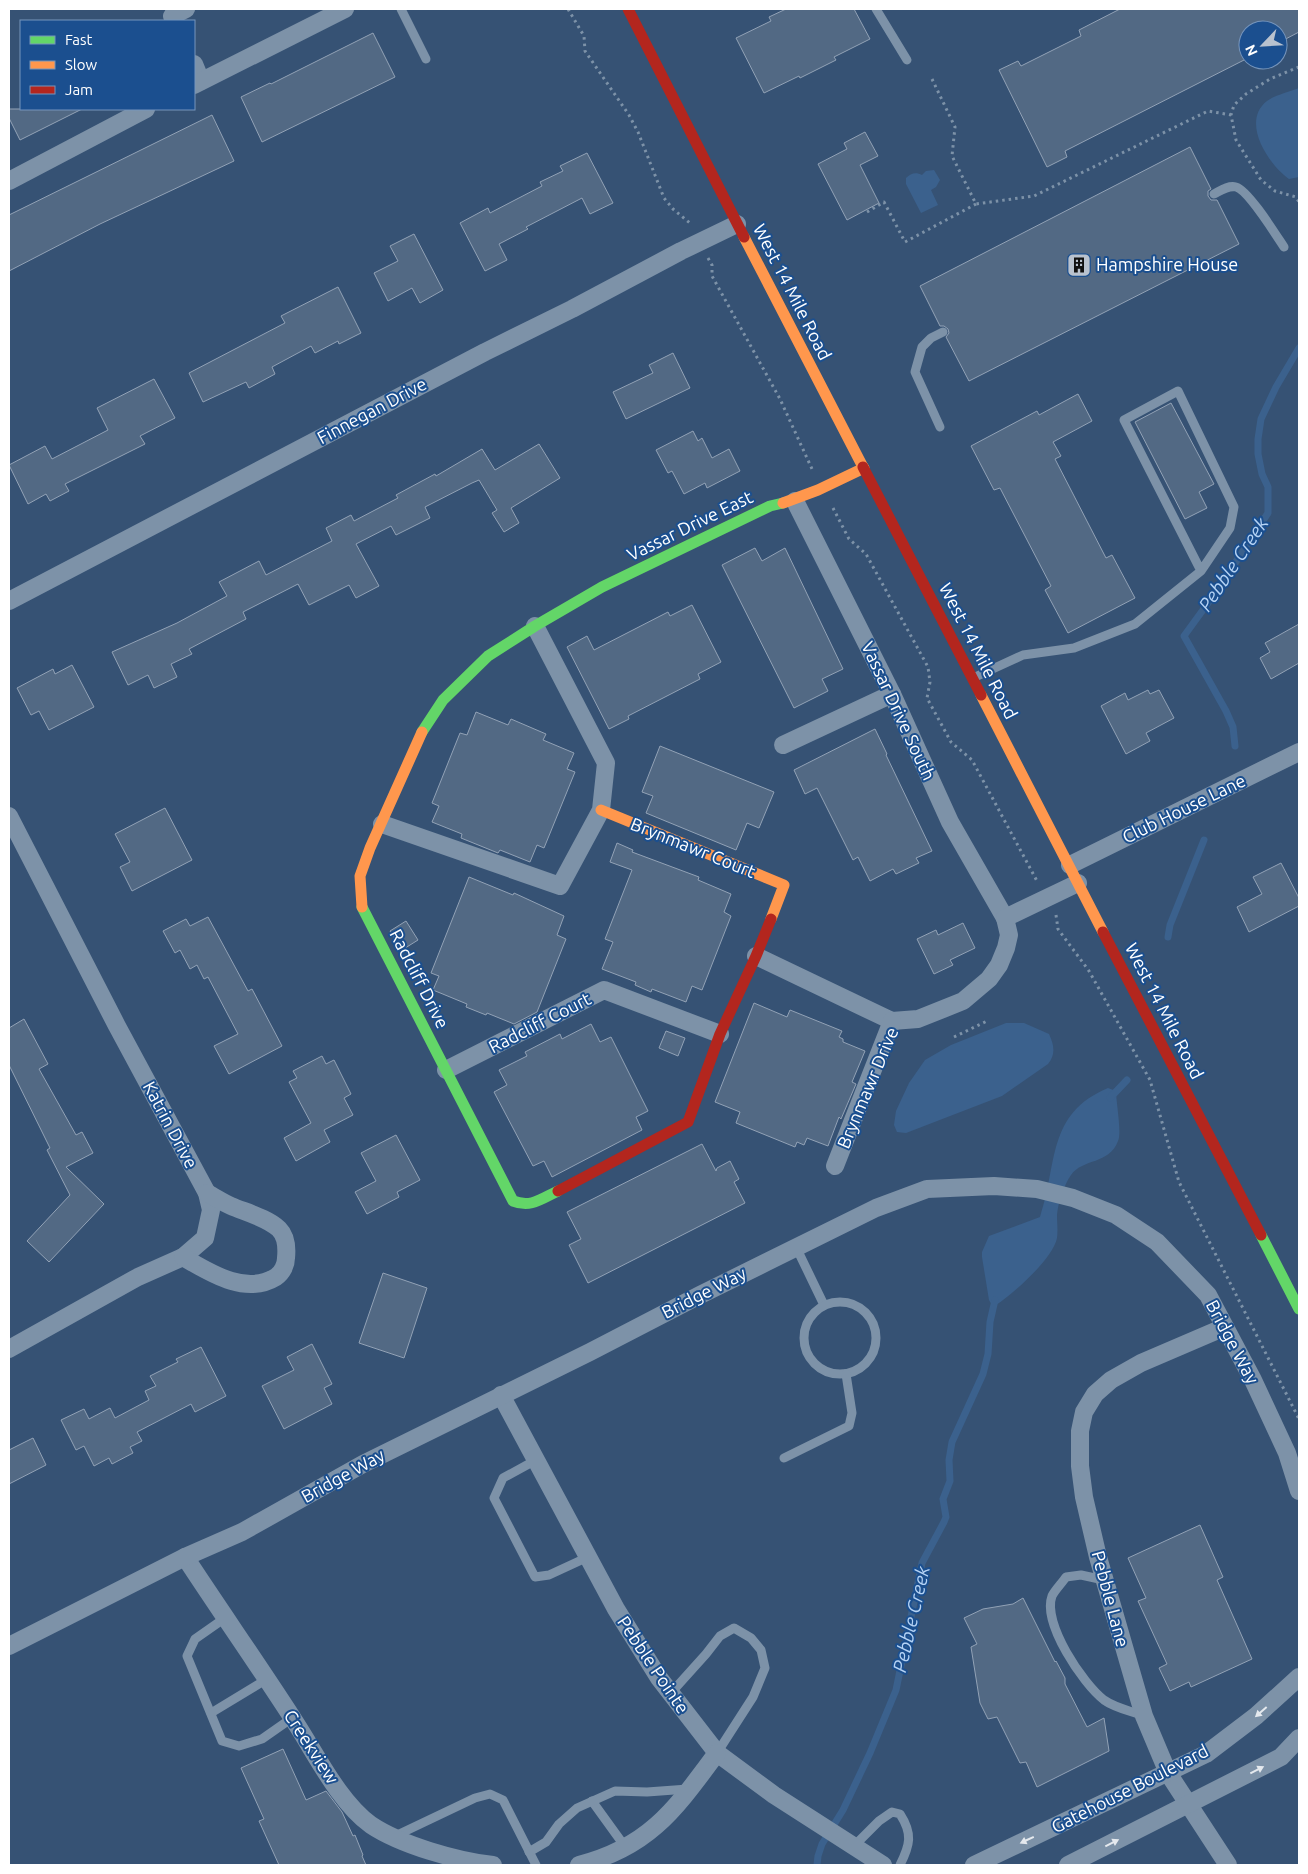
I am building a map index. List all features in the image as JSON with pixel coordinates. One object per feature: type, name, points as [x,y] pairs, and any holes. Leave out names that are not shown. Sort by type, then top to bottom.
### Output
[{"type":"street","points":[[195,69],[198,83],[346,9]]},
{"type":"street","name":"West 14 Mile Road","points":[[628,9],[737,224],[1299,1309]]},
{"type":"street","points":[[9,181],[144,110]]},
{"type":"street","name":"Finnegan Drive","points":[[9,601],[737,224]]},
{"type":"street","name":"Vassar Drive East","points":[[536,626],[602,587],[770,506],[795,500],[824,489],[864,468]]},
{"type":"street","name":"Vassar Drive South","points":[[795,500],[892,694],[950,822],[1005,918]]},
{"type":"street","points":[[382,824],[560,886],[601,810],[606,763],[536,626]]},
{"type":"street","name":"Radcliff Drive","points":[[536,626],[488,656],[443,700],[425,726],[370,848],[360,876],[362,907],[513,1201],[523,1205],[534,1202],[688,1122],[720,1034]]},
{"type":"street","points":[[783,745],[892,694]]},
{"type":"street","name":"Club House Lane","points":[[1070,865],[1299,752]]},
{"type":"street","name":"Brynmawr Court","points":[[601,810],[784,885],[756,956]]},
{"type":"street","name":"Katrin Drive","points":[[9,816],[117,1026],[207,1193],[212,1210],[205,1238],[183,1257],[138,1277],[9,1349]]},
{"type":"street","points":[[1005,918],[1078,884]]},
{"type":"street","name":"Brynmawr Drive","points":[[835,1166],[892,1021],[918,1019],[963,1001],[980,987],[999,964],[1006,948],[1009,935],[1005,918]]},
{"type":"street","points":[[720,1034],[756,956],[892,1021]]},
{"type":"street","name":"Radcliff Court","points":[[446,1070],[604,990],[720,1034]]},
{"type":"street","name":"Bridge Way","points":[[9,1646],[185,1557],[242,1532],[363,1464],[796,1247],[876,1208],[927,1189],[994,1186],[1037,1189],[1072,1198],[1116,1215],[1157,1242],[1208,1295],[1253,1380],[1287,1453],[1299,1491]]},
{"type":"street","points":[[183,1257],[210,1273],[229,1280],[250,1284],[269,1281],[280,1274],[286,1261],[287,1243],[280,1229],[207,1193]]},
{"type":"street","name":"Pebble Lane","points":[[1225,1327],[1141,1363],[1111,1380],[1096,1394],[1084,1412],[1080,1431],[1080,1466],[1084,1497],[1104,1580],[1144,1716],[1168,1773],[1228,1865]]},
{"type":"street","name":"Pebble Pointe","points":[[501,1395],[616,1610],[670,1694],[717,1753],[797,1810],[883,1865]]},
{"type":"street","name":"Creekview","points":[[185,1557],[267,1679],[329,1777],[356,1812],[371,1825],[393,1837],[428,1850],[493,1865]]},
{"type":"street","name":"Gatehouse Boulevard","points":[[974,1865],[1206,1754],[1256,1716],[1299,1676]]},
{"type":"street","points":[[1068,1865],[1281,1757],[1299,1738]]},
{"type":"street","points":[[579,1865],[598,1861],[626,1848],[656,1828],[677,1807],[717,1753]]},
{"type":"lane","points":[[401,9],[426,59]]},
{"type":"lane","points":[[876,9],[907,60]]},
{"type":"lane","points":[[1214,194],[1227,187],[1236,187],[1245,193],[1284,248]]},
{"type":"lane","points":[[940,428],[915,372],[922,347],[931,338],[943,332]]},
{"type":"lane","points":[[973,678],[1023,655],[1074,648],[1135,624],[1200,571],[1230,528],[1234,507],[1178,391],[1124,420],[1200,571]]},
{"type":"lane","points":[[796,1247],[824,1305]]},
{"type":"lane","points":[[836,1302],[849,1303],[860,1308],[869,1316],[875,1328],[876,1340],[873,1352],[862,1367],[846,1374],[834,1374],[814,1364],[804,1343],[804,1332],[808,1321],[815,1312],[824,1305],[836,1302]]},
{"type":"lane","points":[[784,1458],[850,1426],[852,1413],[846,1374]]},
{"type":"lane","points":[[536,1460],[503,1478],[494,1498],[535,1577],[549,1575],[588,1557]]},
{"type":"lane","points":[[1104,1580],[1081,1574],[1066,1577],[1052,1596],[1051,1612],[1057,1633],[1068,1656],[1090,1686],[1105,1700],[1144,1716]]},
{"type":"lane","points":[[225,1618],[196,1639],[187,1656],[222,1741],[239,1746],[262,1739],[292,1718]]},
{"type":"lane","points":[[670,1694],[720,1636],[734,1628],[752,1638],[760,1650],[765,1668],[753,1697],[717,1753]]},
{"type":"lane","points":[[211,1713],[267,1679]]},
{"type":"lane","points":[[529,1852],[546,1842],[560,1824],[577,1808],[615,1791],[647,1792],[690,1789]]},
{"type":"lane","points":[[393,1837],[475,1798],[490,1794],[503,1800],[536,1865]]},
{"type":"lane","points":[[592,1801],[626,1848]]},
{"type":"lane","points":[[853,1847],[879,1821],[892,1812],[900,1814],[908,1827],[908,1848],[900,1865]]},
{"type":"path","points":[[568,9],[584,36],[585,51],[629,115],[638,132],[664,198],[690,224],[700,242],[712,265],[712,276],[780,399],[810,465],[849,539],[866,554],[928,667],[930,682],[928,698],[951,742],[972,760],[1048,898],[1055,914],[1058,929],[1090,971],[1150,1080],[1179,1182],[1299,1419]]},
{"type":"path","points":[[1299,67],[1270,79],[1246,94],[1234,105],[1231,115],[1236,140],[1261,180],[1275,191],[1296,197],[1299,202]]},
{"type":"path","points":[[932,79],[955,127],[952,156],[976,204]]},
{"type":"path","points":[[867,212],[884,202],[904,242],[976,204],[1034,196],[1208,111],[1231,115]]},
{"type":"path","points":[[954,1037],[987,1021]]},
{"type":"water","points":[[1299,88],[1299,177],[1289,179],[1273,164],[1266,154],[1260,143],[1256,120],[1259,110],[1267,101]]},
{"type":"water","points":[[934,170],[940,180],[936,187],[931,190],[938,205],[921,213],[906,184],[906,178],[910,175],[922,175],[926,171]]},
{"type":"water","points":[[1006,1023],[1024,1023],[1049,1034],[1053,1049],[1052,1057],[1048,1064],[1002,1096],[906,1133],[897,1132],[894,1125],[896,1111],[909,1083],[925,1060],[951,1045]]},
{"type":"water","points":[[1108,1088],[1116,1091],[1119,1137],[1114,1149],[1102,1158],[1082,1166],[1071,1175],[1059,1205],[1057,1238],[1054,1247],[1030,1276],[1010,1295],[993,1307],[989,1300],[982,1257],[982,1252],[989,1236],[1040,1217],[1057,1142],[1064,1126],[1074,1112],[1088,1099]]},
{"type":"building","points":[[786,9],[854,9],[870,39],[834,57],[836,60],[764,93],[736,38],[771,21],[769,17]]},
{"type":"building","points":[[1120,9],[1299,9],[1299,32],[1288,38],[1288,20],[1238,20],[1238,63],[1065,151],[1067,157],[1047,167],[999,70],[1018,61],[1021,66],[1081,36],[1079,30]]},
{"type":"building","points":[[373,33],[395,77],[262,142],[241,97]]},
{"type":"building","points":[[9,109],[80,110],[20,140],[9,118]]},
{"type":"building","points":[[212,115],[234,161],[100,224],[9,271],[9,215]]},
{"type":"building","points":[[865,132],[878,156],[860,165],[879,203],[847,220],[818,164],[847,149],[844,143]]},
{"type":"building","name":"Hampshire House","points":[[1190,147],[1211,189],[1208,191],[1208,196],[1211,200],[1217,200],[1239,244],[969,381],[946,337],[949,333],[948,329],[940,326],[920,286]]},
{"type":"building","points":[[587,153],[613,203],[590,214],[582,198],[526,227],[528,229],[499,244],[507,260],[485,271],[460,223],[488,208],[490,213],[542,186],[540,182],[563,171],[560,166]]},
{"type":"building","points":[[414,234],[443,290],[420,303],[412,288],[388,301],[374,273],[398,261],[390,246]]},
{"type":"building","points":[[338,287],[361,333],[339,344],[338,341],[315,353],[311,346],[272,367],[275,374],[249,388],[246,382],[203,402],[189,373],[285,323],[281,316]]},
{"type":"building","points":[[673,353],[690,388],[626,419],[613,392],[653,373],[649,365]]},
{"type":"building","points":[[154,379],[175,418],[140,436],[145,444],[65,484],[69,491],[50,501],[46,494],[28,504],[9,465],[45,446],[52,459],[108,430],[97,408]]},
{"type":"building","points":[[1078,394],[1092,421],[1053,442],[1061,456],[1055,459],[1106,558],[1112,555],[1135,598],[1068,633],[1045,590],[1051,586],[1000,488],[994,490],[971,446],[1037,411],[1039,415]]},
{"type":"building","points":[[1171,403],[1214,484],[1199,492],[1207,508],[1185,519],[1135,422]]},
{"type":"building","points":[[693,431],[698,441],[702,438],[712,458],[729,449],[740,471],[707,488],[705,483],[684,494],[672,471],[668,473],[656,450]]},
{"type":"building","points":[[539,444],[560,478],[511,508],[519,523],[504,532],[492,513],[497,510],[479,480],[425,507],[430,518],[396,535],[391,526],[356,544],[379,586],[356,598],[349,585],[309,605],[298,584],[243,612],[246,619],[189,649],[192,654],[171,664],[177,677],[154,688],[148,675],[128,685],[112,652],[177,623],[227,596],[219,582],[259,561],[266,575],[332,541],[326,528],[351,515],[354,521],[398,498],[396,495],[435,474],[436,476],[482,449],[495,470]]},
{"type":"building","points":[[755,548],[762,561],[785,548],[843,669],[822,679],[828,691],[794,708],[722,565]]},
{"type":"building","points":[[692,605],[721,662],[698,674],[700,679],[628,716],[629,719],[609,729],[567,647],[587,636],[594,650],[668,612],[670,616]]},
{"type":"building","points":[[1299,624],[1299,663],[1271,679],[1260,658],[1270,652],[1265,643]]},
{"type":"building","points":[[72,665],[94,707],[49,730],[39,711],[31,715],[17,688],[53,669],[55,674]]},
{"type":"building","points":[[1148,690],[1150,694],[1159,690],[1174,718],[1146,733],[1150,741],[1126,754],[1101,706],[1125,693],[1128,700]]},
{"type":"building","points":[[476,712],[508,725],[511,719],[546,734],[543,740],[574,753],[567,769],[575,772],[544,848],[537,845],[530,862],[500,850],[498,853],[461,838],[462,834],[432,822],[439,806],[432,803],[460,733],[467,735]]},
{"type":"building","points":[[875,729],[932,851],[916,858],[919,863],[896,874],[893,869],[870,881],[858,857],[853,860],[817,788],[805,794],[794,770]]},
{"type":"building","points":[[660,746],[774,792],[759,828],[747,823],[736,850],[646,813],[653,796],[642,792]]},
{"type":"building","points":[[165,808],[192,860],[132,891],[120,867],[130,862],[115,834]]},
{"type":"building","points":[[617,843],[633,850],[632,852],[699,877],[698,880],[731,894],[724,912],[731,916],[702,990],[692,986],[686,1002],[652,989],[651,992],[635,985],[636,982],[602,969],[613,942],[605,939],[632,870],[610,862]]},
{"type":"building","points":[[1281,863],[1299,898],[1299,906],[1249,932],[1237,907],[1262,894],[1253,877]]},
{"type":"building","points":[[469,877],[513,895],[514,893],[564,916],[557,935],[566,939],[537,1012],[514,1024],[466,1007],[467,1004],[433,990],[439,976],[431,973]]},
{"type":"building","points":[[208,917],[248,991],[252,989],[282,1046],[229,1074],[214,1046],[238,1034],[208,977],[204,979],[197,965],[190,969],[180,950],[175,953],[163,931],[186,919],[190,926]]},
{"type":"building","points":[[406,921],[418,940],[402,950],[390,931]]},
{"type":"building","points":[[963,923],[975,948],[950,960],[953,965],[934,974],[917,939],[936,930],[938,935]]},
{"type":"building","points":[[754,1003],[787,1017],[790,1010],[842,1031],[839,1037],[843,1039],[843,1042],[865,1051],[852,1082],[856,1084],[841,1119],[839,1117],[828,1146],[807,1138],[804,1145],[797,1142],[795,1147],[736,1123],[740,1112],[715,1102]]},
{"type":"building","points":[[24,1019],[48,1064],[39,1069],[76,1135],[82,1132],[93,1153],[66,1167],[104,1204],[49,1262],[27,1241],[70,1195],[47,1150],[50,1148],[9,1065],[9,1028]]},
{"type":"building","points":[[591,1024],[600,1042],[611,1037],[648,1111],[636,1117],[642,1130],[552,1177],[544,1161],[533,1166],[494,1092],[507,1085],[499,1070],[527,1056],[525,1052],[560,1034],[562,1039]]},
{"type":"building","points":[[666,1031],[685,1038],[678,1056],[659,1048]]},
{"type":"building","points":[[322,1056],[326,1064],[334,1060],[351,1094],[344,1098],[353,1115],[324,1130],[330,1142],[296,1161],[284,1138],[311,1123],[289,1082],[297,1078],[293,1071]]},
{"type":"building","points":[[396,1135],[420,1180],[397,1192],[399,1197],[367,1214],[355,1192],[376,1181],[361,1153]]},
{"type":"building","points":[[702,1144],[716,1171],[717,1168],[730,1161],[739,1179],[734,1182],[745,1203],[588,1283],[569,1245],[581,1239],[567,1212]]},
{"type":"building","points":[[383,1273],[427,1288],[404,1358],[359,1343]]},
{"type":"building","points":[[312,1344],[332,1384],[324,1388],[332,1404],[284,1429],[262,1386],[294,1370],[287,1357]]},
{"type":"building","points":[[201,1347],[226,1396],[195,1412],[191,1404],[137,1432],[142,1441],[130,1447],[133,1453],[112,1464],[109,1458],[94,1466],[84,1446],[76,1450],[61,1420],[84,1409],[89,1419],[110,1408],[115,1418],[149,1400],[145,1391],[156,1386],[150,1376],[178,1362],[176,1359]]},
{"type":"building","points":[[33,1438],[46,1465],[9,1484],[9,1450]]},
{"type":"building","points":[[1200,1525],[1223,1577],[1217,1580],[1252,1659],[1191,1687],[1189,1682],[1170,1691],[1159,1668],[1167,1664],[1138,1601],[1146,1598],[1128,1558]]},
{"type":"building","points":[[1023,1598],[1065,1678],[1065,1684],[1087,1727],[1104,1718],[1109,1751],[1037,1787],[1026,1762],[1020,1763],[997,1717],[988,1719],[980,1703],[971,1647],[977,1644],[964,1618],[983,1609],[1013,1604]]},
{"type":"building","points":[[283,1749],[306,1800],[326,1791],[342,1812],[353,1836],[355,1835],[366,1865],[279,1865],[259,1821],[264,1819],[241,1768]]},
{"type":"waterway","name":"Pebble Creek","points":[[1235,746],[1233,727],[1226,711],[1184,636],[1216,592],[1268,513],[1268,487],[1262,474],[1258,454],[1261,419],[1276,387],[1299,348]]},
{"type":"waterway","name":"Pebble Creek","points":[[1168,937],[1170,925],[1204,840]]},
{"type":"waterway","name":"Pebble Creek","points":[[1110,1098],[1127,1080]]},
{"type":"waterway","name":"Pebble Creek","points":[[817,1865],[822,1844],[843,1810],[870,1753],[896,1690],[922,1563],[946,1517],[943,1499],[950,1481],[949,1460],[952,1442],[983,1374],[988,1354],[990,1322],[995,1300]]},
{"type":"traffic: fast","points":[[422,732],[443,700],[488,656],[535,626],[602,587],[770,506],[783,503]]},
{"type":"traffic: fast","points":[[362,907],[513,1201],[525,1204],[531,1203],[558,1191]]},
{"type":"traffic: fast","points":[[1261,1235],[1299,1309]]},
{"type":"traffic: slow","points":[[744,237],[863,467]]},
{"type":"traffic: slow","points":[[783,503],[818,490],[864,468]]},
{"type":"traffic: slow","points":[[981,695],[1103,932]]},
{"type":"traffic: slow","points":[[362,907],[360,876],[370,848],[422,732]]},
{"type":"traffic: slow","points":[[601,810],[784,885],[771,919]]},
{"type":"traffic: jam","points":[[628,9],[744,237]]},
{"type":"traffic: jam","points":[[863,467],[981,695]]},
{"type":"traffic: jam","points":[[558,1191],[688,1122],[720,1034],[771,919]]},
{"type":"traffic: jam","points":[[1103,932],[1261,1235]]},
{"type":"place","name":"Hampshire House","points":[[1079,265]]}]
